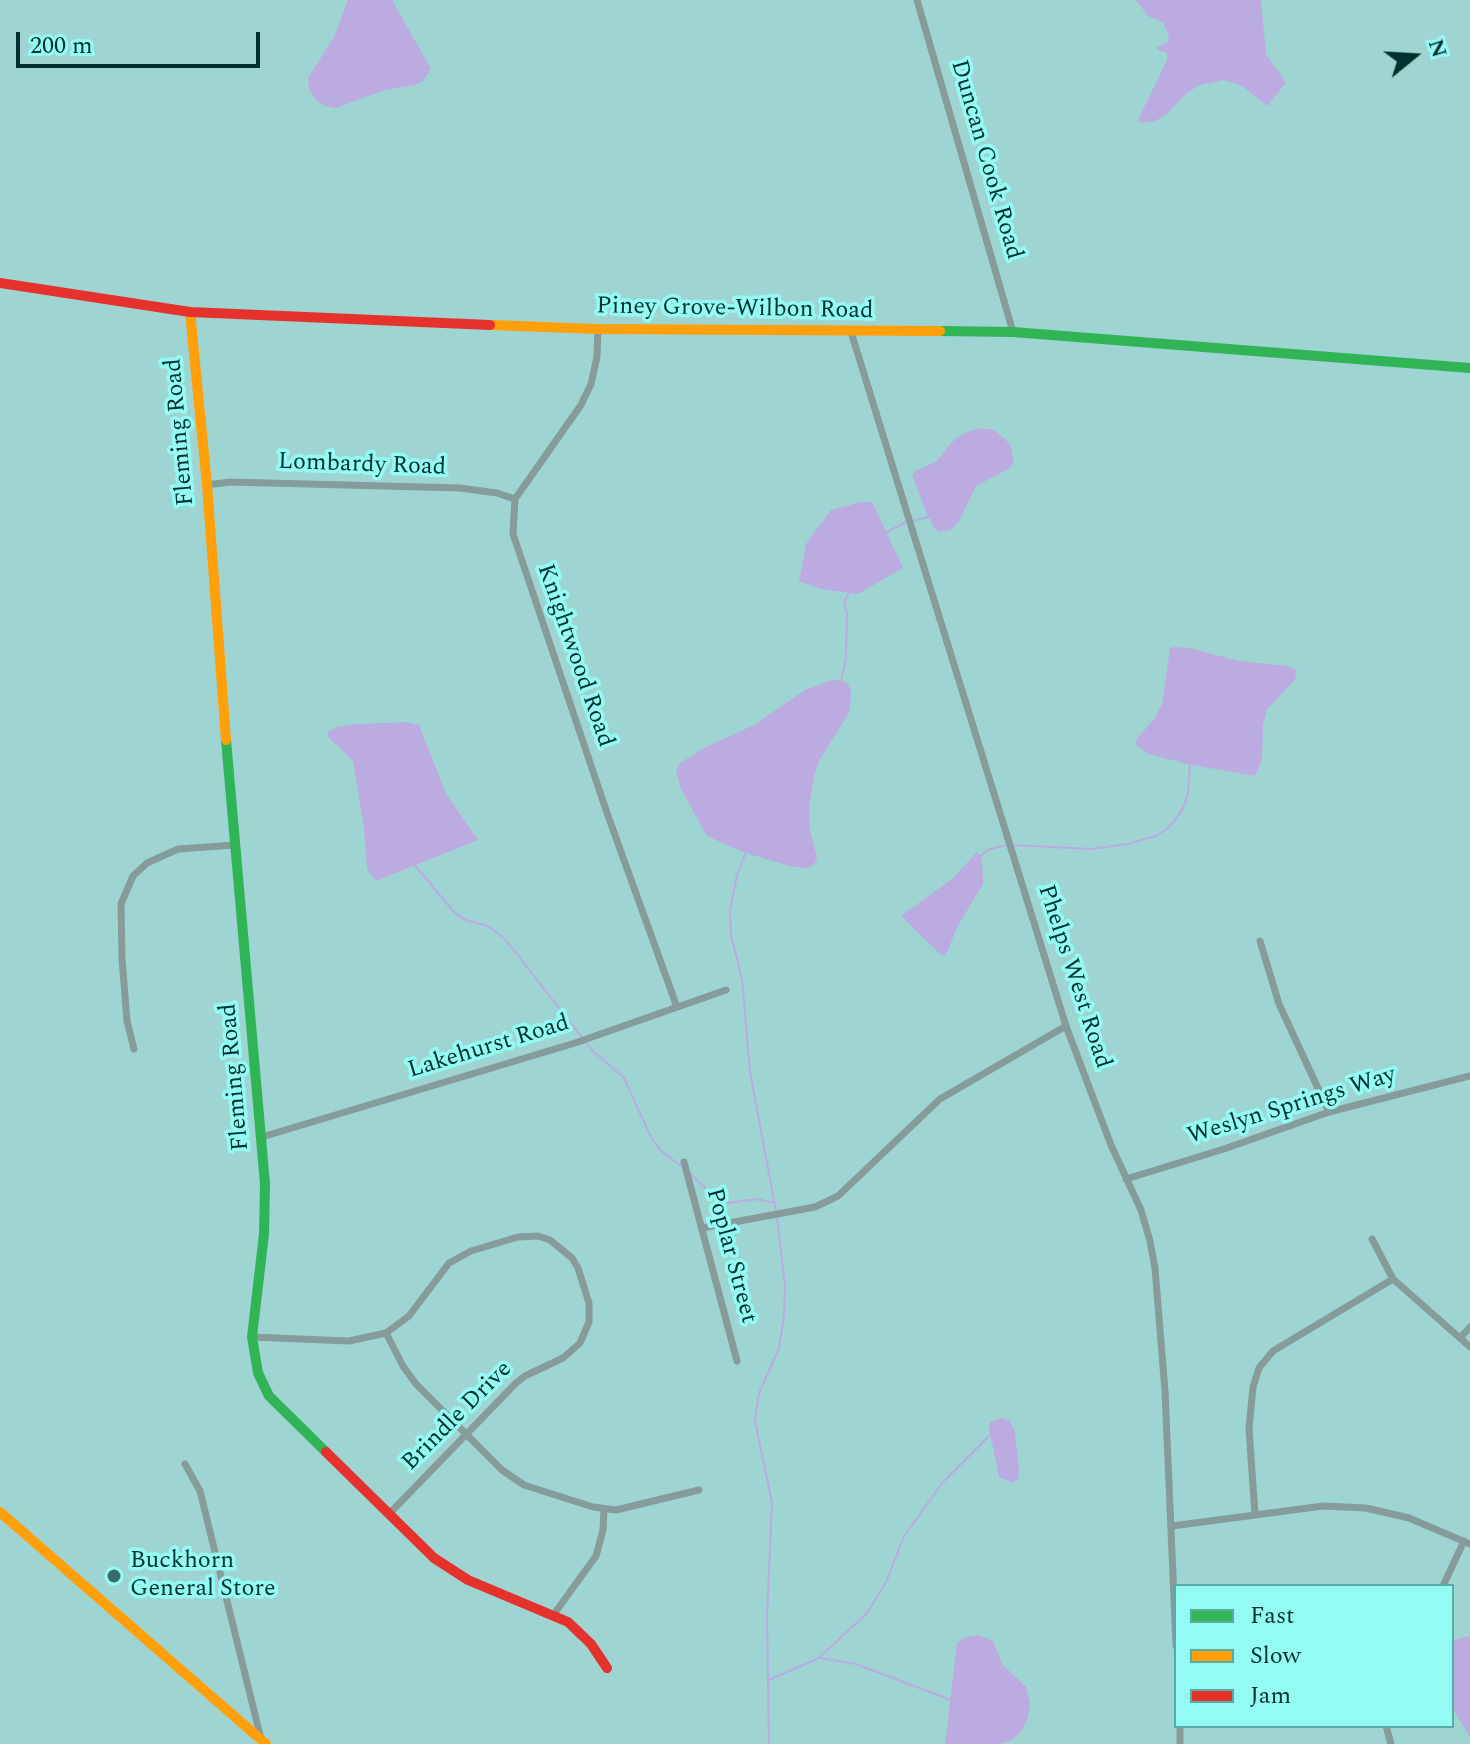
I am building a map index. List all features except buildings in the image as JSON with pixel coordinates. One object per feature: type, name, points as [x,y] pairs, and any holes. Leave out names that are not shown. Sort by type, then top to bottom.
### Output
[{"type":"street","name":"Duncan Cook Road","points":[[917,0],[1013,332]]},
{"type":"street","name":"Piney Grove-Wilbon Road","points":[[0,283],[190,312],[598,329],[1013,332],[1470,368]]},
{"type":"street","name":"Fleming Road","points":[[190,312],[262,1137],[264,1234],[252,1337],[258,1373],[269,1396],[434,1558],[455,1574],[493,1592],[554,1614],[582,1632],[607,1668]]},
{"type":"street","points":[[515,499],[581,405],[591,384],[597,357],[598,329]]},
{"type":"street","name":"Phelps West Road","points":[[851,332],[1066,1026],[1141,1210],[1155,1268],[1165,1391],[1174,1586]]},
{"type":"street","name":"Lombardy Road","points":[[207,485],[230,482],[460,488],[515,499]]},
{"type":"street","name":"Knightwood Road","points":[[515,499],[513,534],[519,559],[677,1007]]},
{"type":"street","points":[[134,1049],[127,1021],[121,904],[133,876],[147,863],[178,849],[235,845]]},
{"type":"street","points":[[1260,941],[1279,1004],[1329,1112]]},
{"type":"street","name":"Lakehurst Road","points":[[262,1137],[575,1043],[726,990]]},
{"type":"street","points":[[702,1228],[815,1207],[838,1196],[940,1099],[1066,1026]]},
{"type":"street","name":"Weslyn Springs Way","points":[[1126,1179],[1329,1112],[1470,1076]]},
{"type":"street","name":"Poplar Street","points":[[684,1162],[737,1361]]},
{"type":"street","name":"Brindle Drive","points":[[252,1337],[349,1341],[386,1333],[409,1316],[449,1263],[471,1251],[518,1237],[538,1236],[562,1248],[572,1258],[589,1303],[589,1322],[580,1343],[563,1358],[525,1376],[389,1514]]},
{"type":"street","points":[[1372,1239],[1393,1279],[1470,1347]]},
{"type":"street","points":[[1255,1515],[1249,1428],[1253,1387],[1259,1368],[1273,1351],[1393,1279]]},
{"type":"street","points":[[1460,1338],[1470,1327]]},
{"type":"street","points":[[386,1333],[408,1375],[502,1470],[524,1485],[604,1509],[627,1509],[699,1490]]},
{"type":"street","points":[[185,1464],[200,1491],[264,1741]]},
{"type":"street","points":[[1172,1526],[1323,1506],[1366,1508],[1409,1518],[1467,1543],[1444,1584]]},
{"type":"street","points":[[554,1614],[596,1556],[603,1530],[604,1509]]},
{"type":"street","points":[[0,1512],[264,1741]]},
{"type":"shaded area","points":[[348,0],[392,0],[431,69],[423,81],[385,90],[336,108],[316,100],[309,89],[308,78],[334,37]]},
{"type":"shaded area","points":[[1136,0],[1261,0],[1266,54],[1286,83],[1267,106],[1241,85],[1224,80],[1199,85],[1166,115],[1141,123],[1138,120],[1167,60],[1167,53],[1157,50],[1157,47],[1168,42],[1169,37],[1163,22],[1148,16]]},
{"type":"shaded area","points":[[980,428],[994,430],[1006,440],[1011,447],[1014,463],[976,486],[953,529],[940,532],[927,514],[912,475],[936,462],[962,434]]},
{"type":"shaded area","points":[[872,502],[903,568],[858,594],[821,589],[799,581],[806,544],[831,510]]},
{"type":"shaded area","points":[[1173,647],[1297,670],[1295,680],[1267,709],[1263,725],[1262,760],[1255,776],[1187,764],[1149,754],[1137,746],[1135,741],[1162,704],[1170,649]]},
{"type":"shaded area","points":[[835,679],[847,683],[851,690],[850,711],[819,761],[815,773],[809,805],[810,830],[817,858],[815,863],[808,868],[789,866],[746,853],[707,836],[681,789],[676,771],[680,763],[754,725],[805,690]]},
{"type":"shaded area","points":[[406,722],[419,725],[446,794],[478,840],[376,881],[367,869],[364,827],[353,761],[327,736],[337,727]]},
{"type":"shaded area","points":[[977,852],[982,859],[983,884],[944,956],[901,916],[953,878]]},
{"type":"shaded area","points":[[1002,1418],[1010,1421],[1015,1432],[1019,1471],[1018,1479],[1013,1483],[999,1477],[989,1428],[990,1422]]},
{"type":"shaded area","points":[[979,1635],[993,1641],[1002,1664],[1026,1687],[1030,1704],[1028,1718],[1020,1733],[1010,1741],[1000,1744],[945,1744],[957,1643],[966,1637]]},
{"type":"shaded area","points":[[1470,1636],[1470,1737],[1454,1711],[1454,1640]]},
{"type":"waterway","points":[[912,521],[929,517]]},
{"type":"waterway","points":[[887,532],[906,522]]},
{"type":"waterway","points":[[841,682],[846,657],[847,614],[844,602],[850,591]]},
{"type":"waterway","points":[[1013,845],[1091,849],[1156,836],[1168,828],[1181,812],[1188,794],[1190,763]]},
{"type":"waterway","points":[[980,856],[988,850],[1007,845]]},
{"type":"waterway","points":[[746,852],[737,875],[730,911],[731,935],[742,979],[750,1072],[776,1211]]},
{"type":"waterway","points":[[413,863],[454,912],[465,920],[488,926],[505,939],[592,1050],[624,1078],[651,1137],[661,1151],[681,1166]]},
{"type":"waterway","points":[[689,1172],[718,1201],[727,1203],[757,1199],[774,1203]]},
{"type":"waterway","points":[[769,1744],[767,1616],[772,1503],[755,1421],[759,1393],[779,1348],[784,1316],[785,1286],[777,1217]]},
{"type":"waterway","points":[[769,1680],[819,1658],[867,1613],[886,1582],[904,1536],[943,1482],[991,1434]]},
{"type":"waterway","points":[[820,1658],[856,1664],[951,1700]]},
{"type":"traffic: fast","points":[[940,331],[1013,332],[1470,368]]},
{"type":"traffic: fast","points":[[226,740],[265,1184],[264,1234],[252,1337],[258,1373],[269,1396],[326,1452]]},
{"type":"traffic: slow","points":[[190,312],[207,485],[226,740]]},
{"type":"traffic: slow","points":[[490,325],[598,329],[940,331]]},
{"type":"traffic: slow","points":[[0,1512],[266,1744]]},
{"type":"traffic: jam","points":[[0,283],[190,312],[490,325]]},
{"type":"traffic: jam","points":[[326,1452],[434,1558],[468,1580],[568,1622],[591,1644],[607,1668]]},
{"type":"place","name":"Buckhorn General Store","points":[[114,1576]]}]
